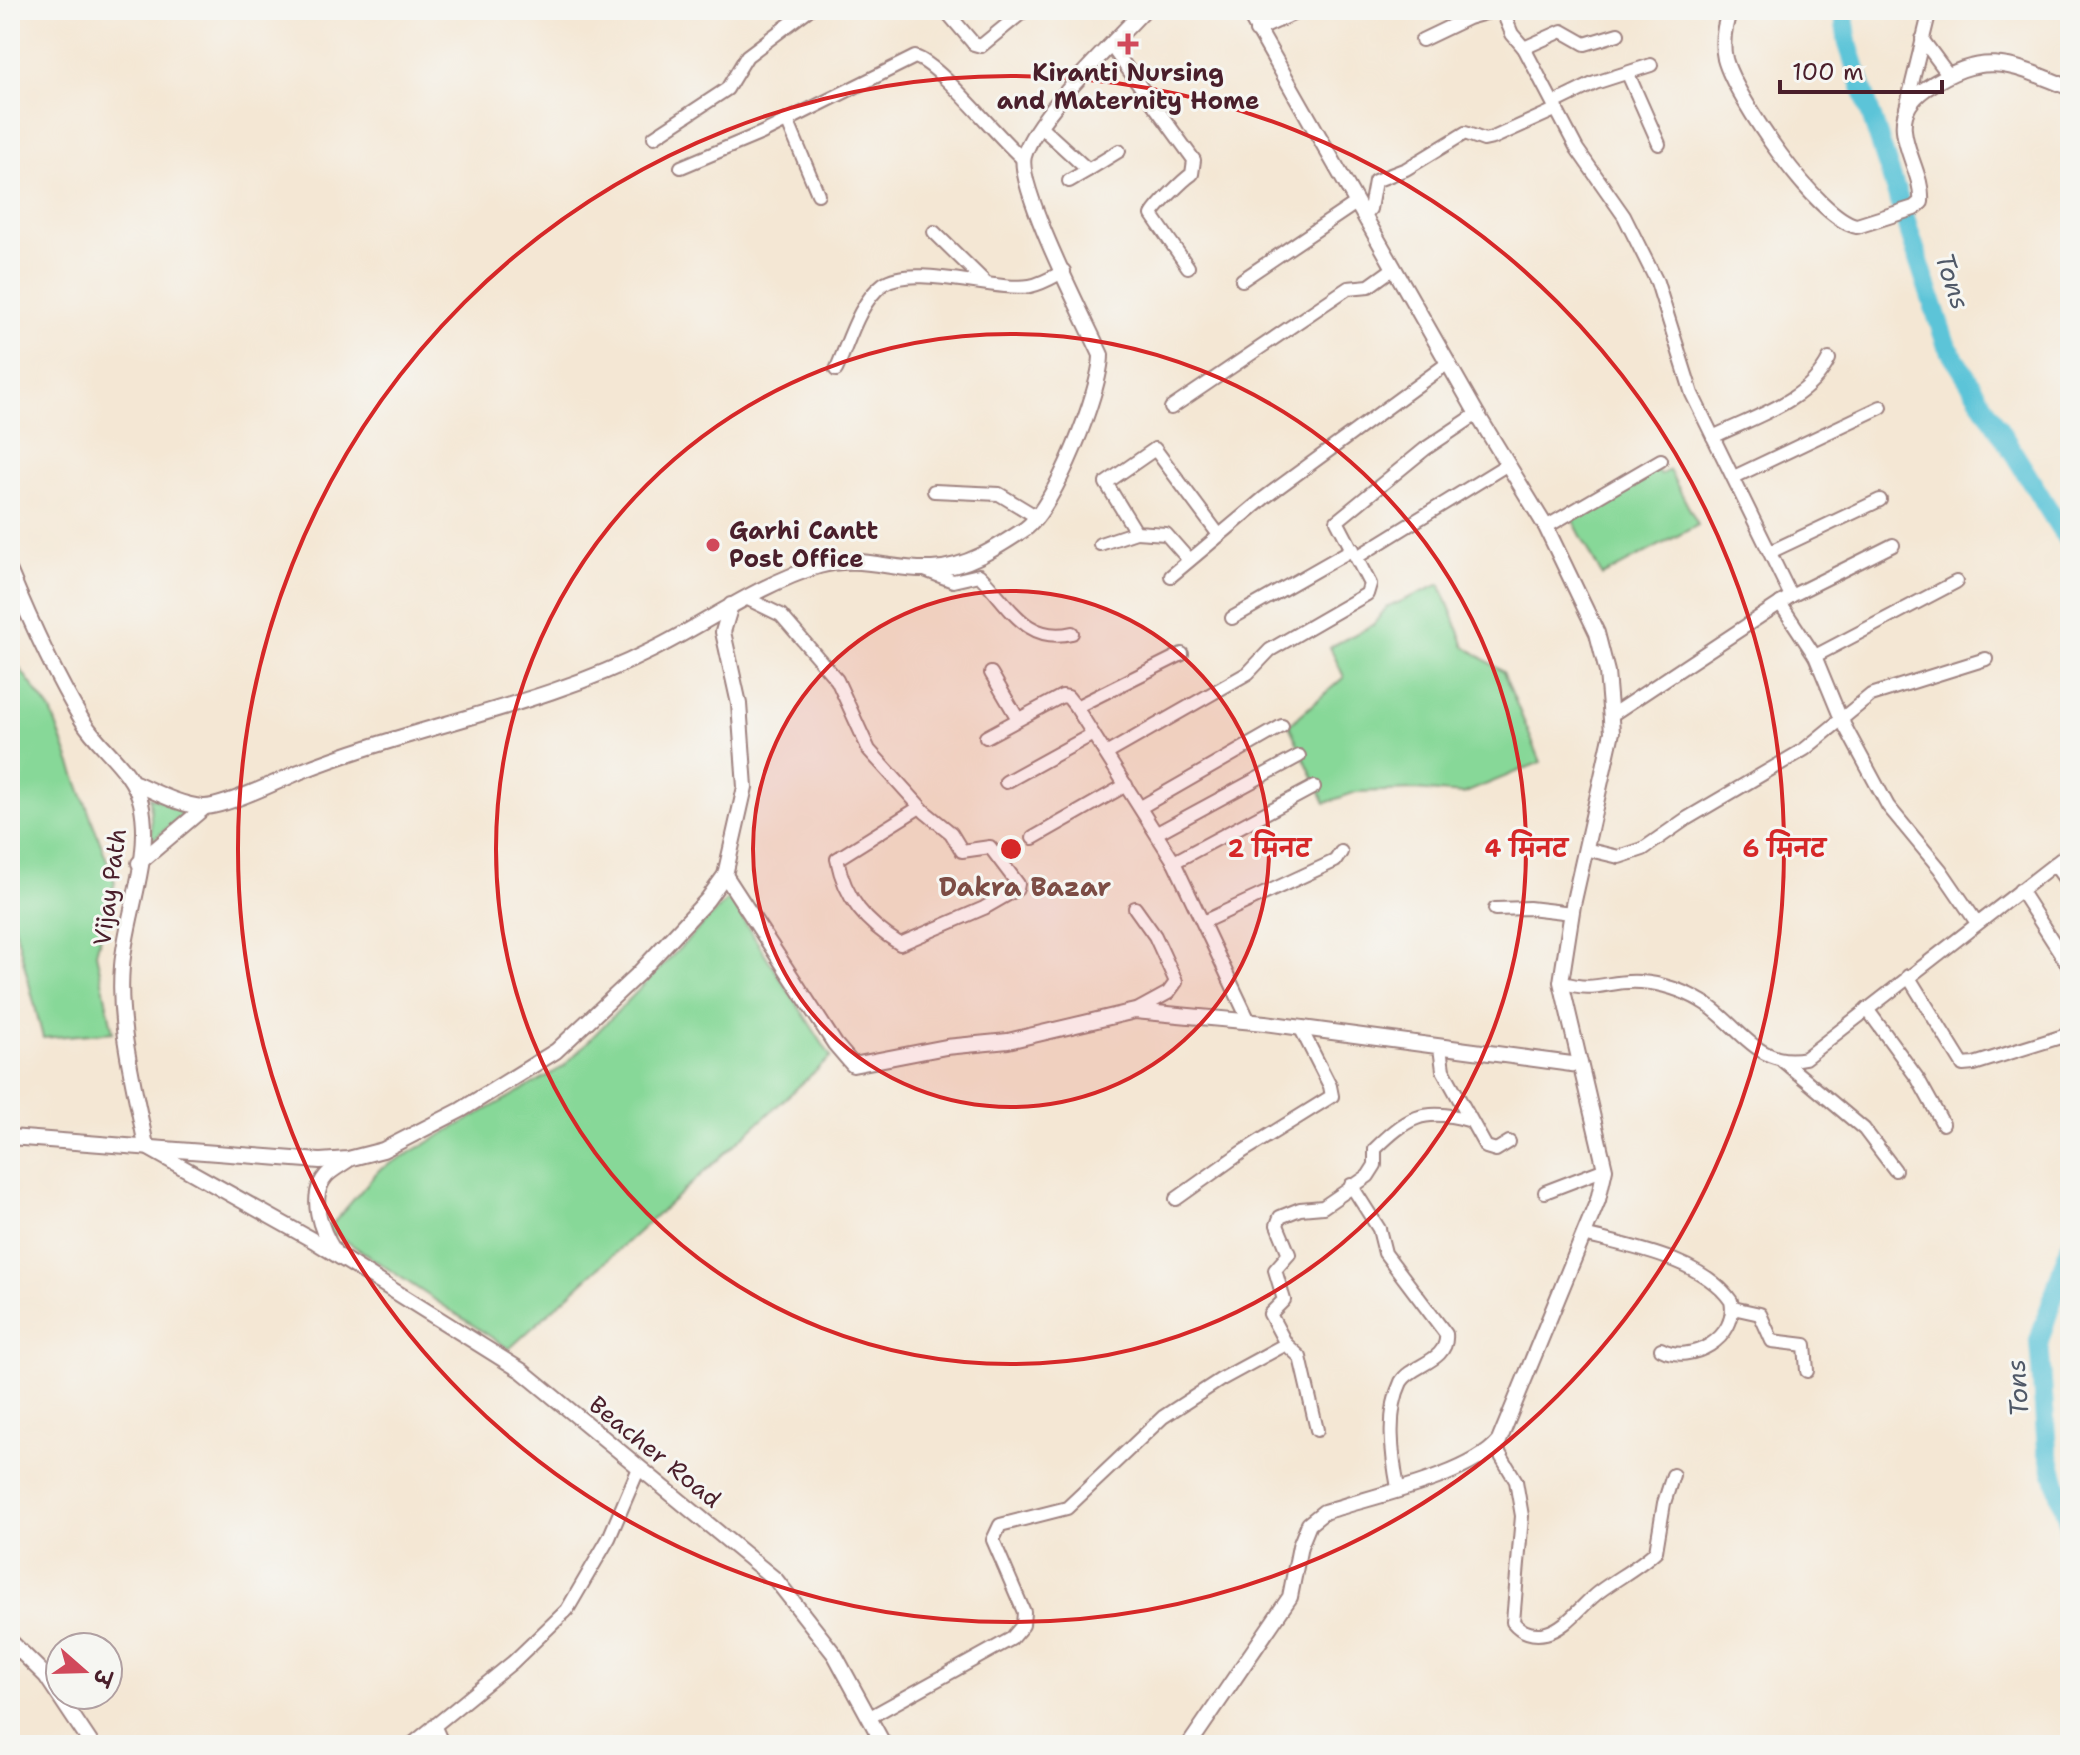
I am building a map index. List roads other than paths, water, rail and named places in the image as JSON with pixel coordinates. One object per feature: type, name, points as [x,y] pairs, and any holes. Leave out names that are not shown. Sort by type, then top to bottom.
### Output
[{"type":"street","points":[[654,137],[727,89],[747,56],[808,10]]},
{"type":"street","points":[[945,10],[974,44],[981,46],[1025,10]]},
{"type":"street","points":[[139,863],[205,807],[365,746],[495,710],[584,679],[651,651],[731,605],[817,567],[852,559],[932,569],[967,562],[1028,527],[1037,517],[1080,433],[1101,367],[1101,355],[1027,189],[1023,159],[1040,126],[1144,10]]},
{"type":"street","points":[[1189,1745],[1290,1597],[1300,1546],[1309,1524],[1324,1512],[1461,1468],[1484,1457],[1495,1446],[1584,1235],[1605,1169],[1561,982],[1613,714],[1597,633],[1546,527],[1477,414],[1256,31],[1247,10]]},
{"type":"street","points":[[1256,31],[1302,10]]},
{"type":"street","points":[[1422,40],[1468,18],[1496,10]]},
{"type":"street","points":[[1502,10],[1512,34],[1524,48],[1577,149],[1624,216],[1650,269],[1666,306],[1684,374],[1770,552],[1786,600],[1815,656],[1841,719],[1888,806],[1940,869],[1977,923]]},
{"type":"street","points":[[1730,10],[1723,32],[1725,60],[1769,139],[1818,201],[1839,220],[1857,226],[1914,208],[1921,202],[1903,129],[1930,10]]},
{"type":"street","points":[[1524,48],[1562,31],[1585,44],[1618,34]]},
{"type":"street","points":[[1922,39],[1948,74]]},
{"type":"street","points":[[1111,46],[1194,160],[1192,174],[1175,185],[1171,197],[1154,209],[1152,215],[1188,267]]},
{"type":"street","points":[[681,167],[918,57],[948,81],[996,135],[1023,159]]},
{"type":"street","points":[[1906,108],[1920,93],[1948,74],[1985,64],[2018,67],[2070,88]]},
{"type":"street","points":[[1242,280],[1360,209],[1370,209],[1375,181],[1406,169],[1450,140],[1465,133],[1484,140],[1493,138],[1588,86],[1651,65]]},
{"type":"street","points":[[1628,74],[1659,144]]},
{"type":"street","points":[[787,120],[818,194]]},
{"type":"street","points":[[1040,126],[1088,170]]},
{"type":"street","points":[[1069,181],[1119,151]]},
{"type":"street","points":[[934,232],[984,281]]},
{"type":"street","points":[[1171,408],[1348,288],[1369,286],[1394,268]]},
{"type":"street","points":[[836,370],[856,323],[884,284],[894,279],[984,281],[1028,287],[1064,271]]},
{"type":"street","points":[[1713,437],[1769,411],[1810,385],[1821,375],[1829,359]]},
{"type":"street","points":[[1171,576],[1264,498],[1448,363]]},
{"type":"street","points":[[1734,477],[1881,407]]},
{"type":"street","points":[[1106,754],[1248,673],[1270,650],[1364,598],[1370,584],[1339,528],[1340,516],[1425,449],[1477,414]]},
{"type":"street","points":[[1136,532],[1106,483],[1155,449],[1219,535]]},
{"type":"street","points":[[1546,527],[1661,460]]},
{"type":"street","points":[[1232,618],[1355,553],[1508,464]]},
{"type":"street","points":[[934,491],[999,494],[1037,517]]},
{"type":"street","points":[[1770,552],[1880,500]]},
{"type":"street","points":[[1100,544],[1136,532],[1166,534],[1189,560]]},
{"type":"street","points":[[1613,714],[1786,600],[1893,545]]},
{"type":"street","points":[[919,568],[953,581],[979,575],[1027,627],[1046,635],[1072,633]]},
{"type":"street","points":[[10,572],[46,658],[84,723],[135,783],[169,798],[205,807]]},
{"type":"street","points":[[1815,656],[1956,582]]},
{"type":"street","points":[[746,598],[781,615],[837,680],[869,750],[920,807],[951,833],[962,851],[990,847],[1018,886],[984,908],[912,942],[900,944],[857,910],[842,886],[837,859],[920,807]]},
{"type":"street","points":[[10,1137],[320,1161],[348,1159],[383,1150],[461,1110],[556,1051],[637,975],[707,900],[725,875],[745,787],[739,704],[723,632],[731,605]]},
{"type":"street","points":[[1076,707],[1182,654]]},
{"type":"street","points":[[1585,849],[1619,857],[1643,849],[1686,819],[1782,764],[1871,695],[1986,659]]},
{"type":"street","points":[[991,673],[1018,719]]},
{"type":"street","points":[[986,737],[1062,696],[1068,697],[1174,862],[1249,1021]]},
{"type":"street","points":[[1141,807],[1282,726]]},
{"type":"street","points":[[1006,782],[1093,734]]},
{"type":"street","points":[[1157,833],[1299,756]]},
{"type":"street","name":"Vijay Path","points":[[135,783],[142,806],[139,863],[122,964],[120,1009],[146,1146]]},
{"type":"street","points":[[1033,838],[1126,785]]},
{"type":"street","points":[[1174,862],[1314,787]]},
{"type":"street","points":[[1203,922],[1335,861],[1341,852]]},
{"type":"street","points":[[1783,1061],[1813,1054],[1908,976],[2070,852]]},
{"type":"street","points":[[2054,864],[2070,886]]},
{"type":"street","points":[[725,875],[835,1044],[853,1065],[946,1047],[1008,1041],[1135,1011],[1168,993],[1176,982],[1155,936],[1135,908]]},
{"type":"street","points":[[2020,890],[2070,968]]},
{"type":"street","points":[[1495,909],[1529,908],[1572,913]]},
{"type":"street","points":[[1908,976],[1963,1065],[2070,1034]]},
{"type":"street","points":[[1561,982],[1592,989],[1640,981],[1699,999],[1749,1044],[1783,1061],[1864,1129],[1895,1170]]},
{"type":"street","points":[[1867,1009],[1918,1079],[1943,1124]]},
{"type":"street","points":[[1135,1011],[1300,1027],[1579,1065]]},
{"type":"street","points":[[1176,1199],[1242,1152],[1332,1096],[1300,1027]]},
{"type":"street","points":[[1440,1048],[1443,1070],[1468,1120],[1489,1150],[1509,1142]]},
{"type":"street","points":[[1317,1430],[1303,1365],[1294,1348],[1286,1344],[1270,1314],[1284,1300],[1275,1270],[1289,1254],[1278,1220],[1300,1209],[1323,1207],[1373,1171],[1375,1149],[1411,1119],[1439,1113],[1468,1120]]},
{"type":"street","name":"Beacher Road","points":[[146,1146],[336,1254],[522,1371],[776,1580],[835,1655],[884,1745]]},
{"type":"street","points":[[336,1254],[321,1232],[320,1188],[326,1176],[348,1159]]},
{"type":"street","points":[[1545,1192],[1605,1169]]},
{"type":"street","points":[[1351,1185],[1379,1229],[1385,1253],[1446,1334],[1445,1346],[1428,1365],[1405,1376],[1397,1394],[1392,1417],[1398,1488]]},
{"type":"street","points":[[1584,1235],[1650,1251],[1710,1279],[1722,1288],[1733,1308]]},
{"type":"street","points":[[1661,1349],[1671,1355],[1688,1355],[1713,1344],[1725,1328],[1733,1308]]},
{"type":"street","points":[[1733,1308],[1746,1308],[1760,1314],[1772,1341],[1805,1345],[1807,1371]]},
{"type":"street","points":[[870,1717],[1011,1639],[1023,1625],[1024,1612],[993,1540],[1000,1525],[1067,1508],[1163,1417],[1220,1380],[1286,1344]]},
{"type":"street","points":[[1495,1446],[1516,1481],[1522,1516],[1513,1622],[1519,1630],[1535,1634],[1548,1633],[1559,1626],[1599,1592],[1656,1551],[1664,1503],[1673,1475]]},
{"type":"street","points":[[416,1743],[513,1662],[567,1610],[609,1538],[639,1468]]},
{"type":"street","points":[[10,1641],[46,1676],[92,1745]]},
{"type":"street","points":[[434,1725],[443,1745]]},
{"type":"waterway","name":"Tons","points":[[1843,10],[1848,44],[1946,344],[2070,544]]},
{"type":"waterway","name":"Tons","points":[[2070,1245],[2039,1341],[2047,1449],[2070,1529]]},
{"type":"place","name":"Kiranti Nursing and Maternity Home","points":[[1128,44]]},
{"type":"place","name":"Garhi Cantt Post Office","points":[[713,545]]},
{"type":"district","name":"Dakra Bazar","points":[[1025,886]]}]
